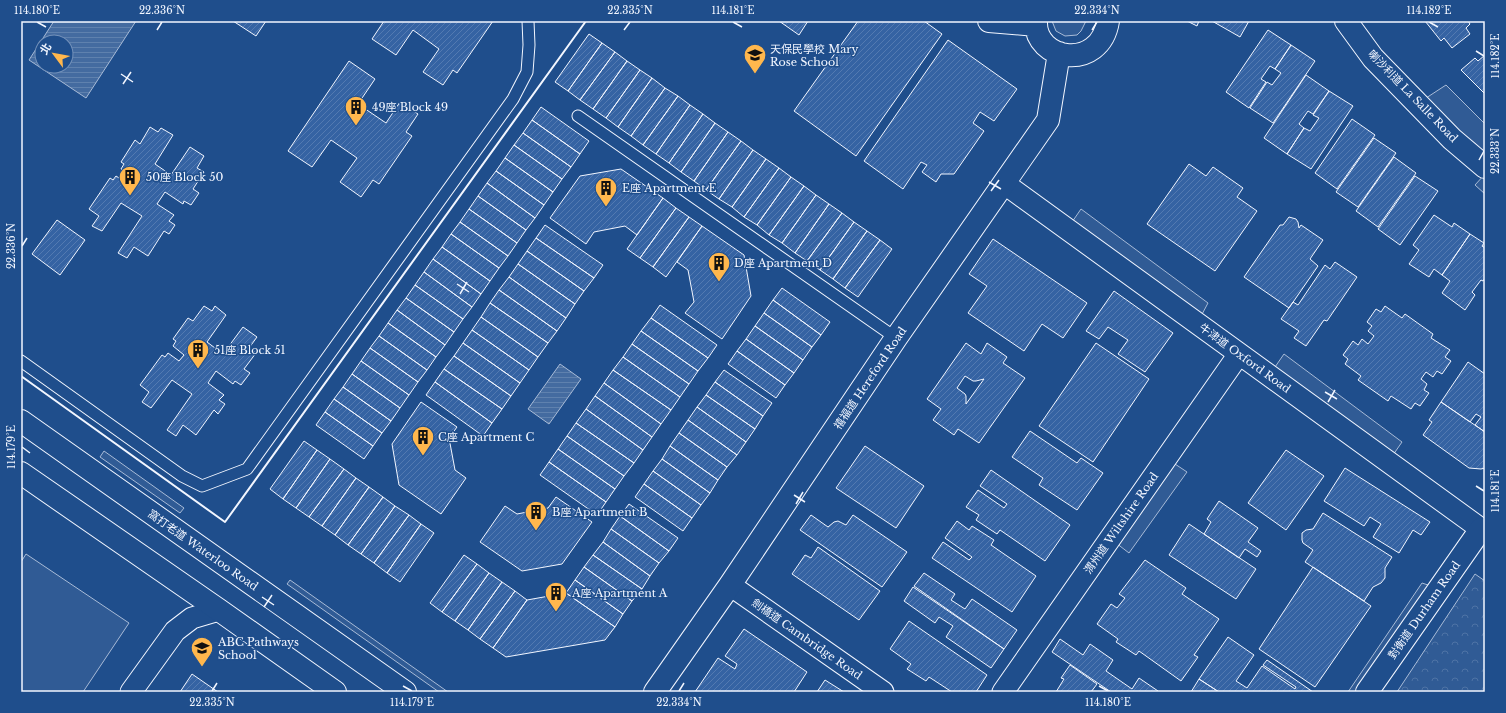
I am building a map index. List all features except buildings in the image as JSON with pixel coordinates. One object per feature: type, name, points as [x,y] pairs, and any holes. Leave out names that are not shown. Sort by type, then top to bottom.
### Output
[{"type":"main road","points":[[989,21],[1036,23],[1042,41],[1051,49],[1059,53],[1072,55],[1083,54],[1094,48],[1102,40],[1107,30],[1108,21]]},
{"type":"main road","name":"喇沙利道 La Salle Road","points":[[1346,21],[1374,58],[1452,138],[1485,167]]},
{"type":"main road","name":"禧福道 Hereford Road","points":[[655,692],[730,585],[896,338],[1005,184],[1048,120],[1059,53]]},
{"type":"main road","name":"窩打老道 Waterloo Road","points":[[21,421],[405,692]]},
{"type":"main road","points":[[21,473],[335,692]]},
{"type":"main road","name":"對衡道 Durham Road","points":[[1367,692],[1483,531]]},
{"type":"street","name":"牛津道 Oxford Road","points":[[1005,184],[1483,531]]},
{"type":"street","name":"渭州道 Wiltshire Road","points":[[1003,692],[1239,354]]},
{"type":"street","name":"劍橋道 Cambridge Road","points":[[730,585],[883,692]]},
{"type":"street","points":[[131,692],[175,631],[192,618],[219,610]]},
{"type":"lane","points":[[21,361],[182,476],[202,486],[247,470],[514,99],[527,72],[529,45],[528,21]]},
{"type":"lane","points":[[578,116],[896,338]]},
{"type":"shaded area","points":[[54,21],[136,21],[86,98],[50,74],[74,74],[74,34],[46,34]]},
{"type":"shaded area","points":[[1052,21],[1086,21],[1081,31],[1077,35],[1065,36],[1056,31]]},
{"type":"shaded area","points":[[34,52],[34,63],[29,60]]},
{"type":"shaded area","points":[[1446,85],[1485,124],[1485,155],[1423,100]]},
{"type":"shaded area","points":[[1485,174],[1485,194],[1475,185]]},
{"type":"shaded area","points":[[1081,209],[1208,303],[1200,318],[1070,225]]},
{"type":"shaded area","points":[[1284,354],[1402,442],[1393,455],[1275,367]]},
{"type":"shaded area","points":[[560,364],[581,379],[549,424],[528,409]]},
{"type":"shaded area","points":[[104,451],[184,508],[180,513],[100,457]]},
{"type":"shaded area","points":[[1172,462],[1187,472],[1129,553],[1116,543]]},
{"type":"shaded area","points":[[26,554],[129,623],[83,692],[21,692],[21,562]]},
{"type":"shaded area","points":[[290,580],[448,692],[439,692],[287,584]]},
{"type":"shaded area","points":[[1422,583],[1431,586],[1359,692],[1348,692]]},
{"type":"green space","points":[[1475,574],[1485,581],[1485,692],[1397,692]]},
{"type":"wall","points":[[21,376],[225,522],[586,21]]},
{"type":"place","name":"天保民學校 Mary Rose School","points":[[755,74]]},
{"type":"place","name":"49座 Block 49","points":[[356,126]]},
{"type":"place","name":"50座 Block 50","points":[[130,196]]},
{"type":"place","name":"E座 Apartment E","points":[[606,208]]},
{"type":"place","name":"D座 Apartment D","points":[[719,282]]},
{"type":"place","name":"51座 Block 51","points":[[198,370]]},
{"type":"place","name":"C座 Apartment C","points":[[423,456]]},
{"type":"place","name":"B座 Apartment B","points":[[536,532]]},
{"type":"place","name":"A座 Apartment A","points":[[556,612]]},
{"type":"place","name":"ABC Pathways School","points":[[202,668]]}]
